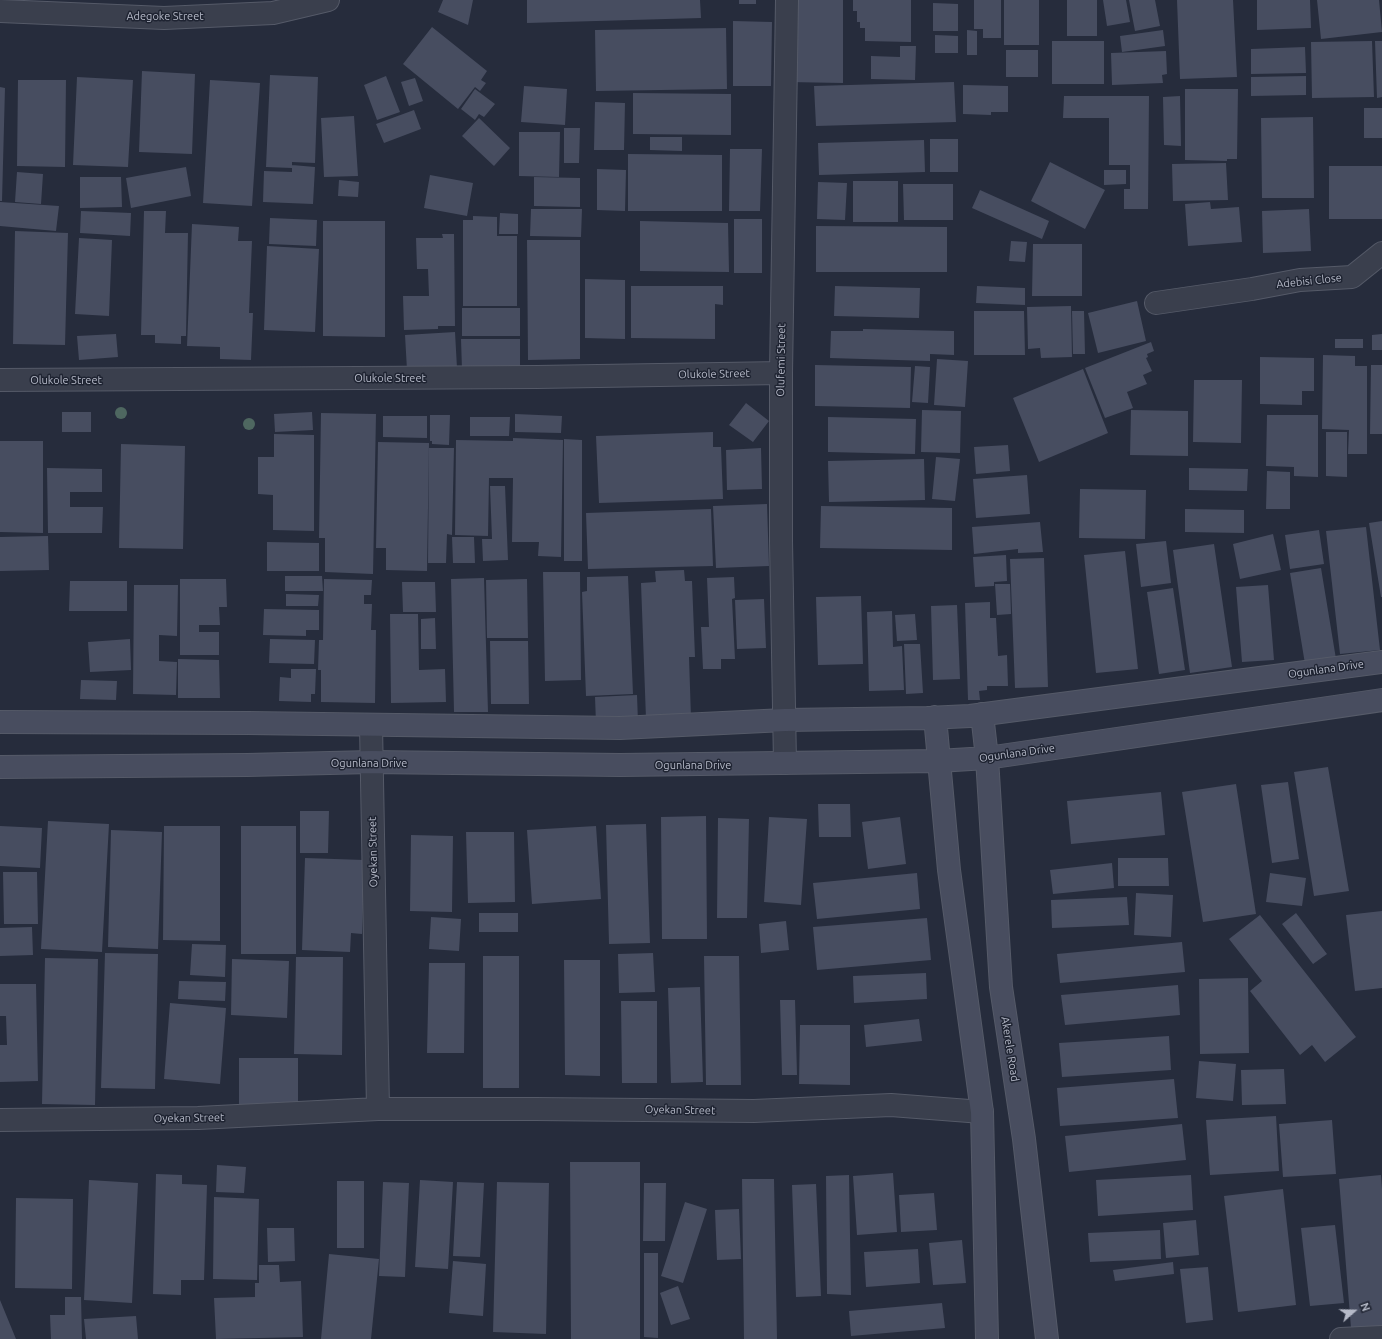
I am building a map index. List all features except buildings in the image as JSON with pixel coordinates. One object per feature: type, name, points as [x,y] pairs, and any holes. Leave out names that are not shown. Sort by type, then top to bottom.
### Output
[{"type":"main road","name":"Ogunlana Drive","points":[[0,722],[240,723],[371,726],[620,728],[786,720],[935,717],[982,714],[1382,662]]},
{"type":"main road","name":"Ogunlana Drive","points":[[0,767],[247,765],[371,762],[620,765],[938,761],[987,758],[1382,700]]},
{"type":"main road","name":"Akerele Road","points":[[982,714],[987,758],[1001,987],[1024,1139],[1047,1339]]},
{"type":"main road","points":[[935,717],[949,870],[982,1112],[986,1339]]},
{"type":"street","name":"Adegoke Street","points":[[5,7],[164,18],[273,13],[328,0]]},
{"type":"street","name":"Olufemi Street","points":[[785,764],[786,720],[781,541],[781,373],[787,0]]},
{"type":"street","name":"Adebisi Close","points":[[1156,303],[1252,289],[1300,280],[1352,277],[1382,253]]},
{"type":"street","name":"Olukole Street","points":[[0,380],[521,377],[781,373]]},
{"type":"street","name":"Oyekan Street","points":[[371,726],[378,1109]]},
{"type":"street","name":"Oyekan Street","points":[[0,1120],[198,1118],[378,1109],[754,1111],[891,1105],[982,1112]]},
{"type":"street","points":[[1341,1339],[1382,1337]]}]
